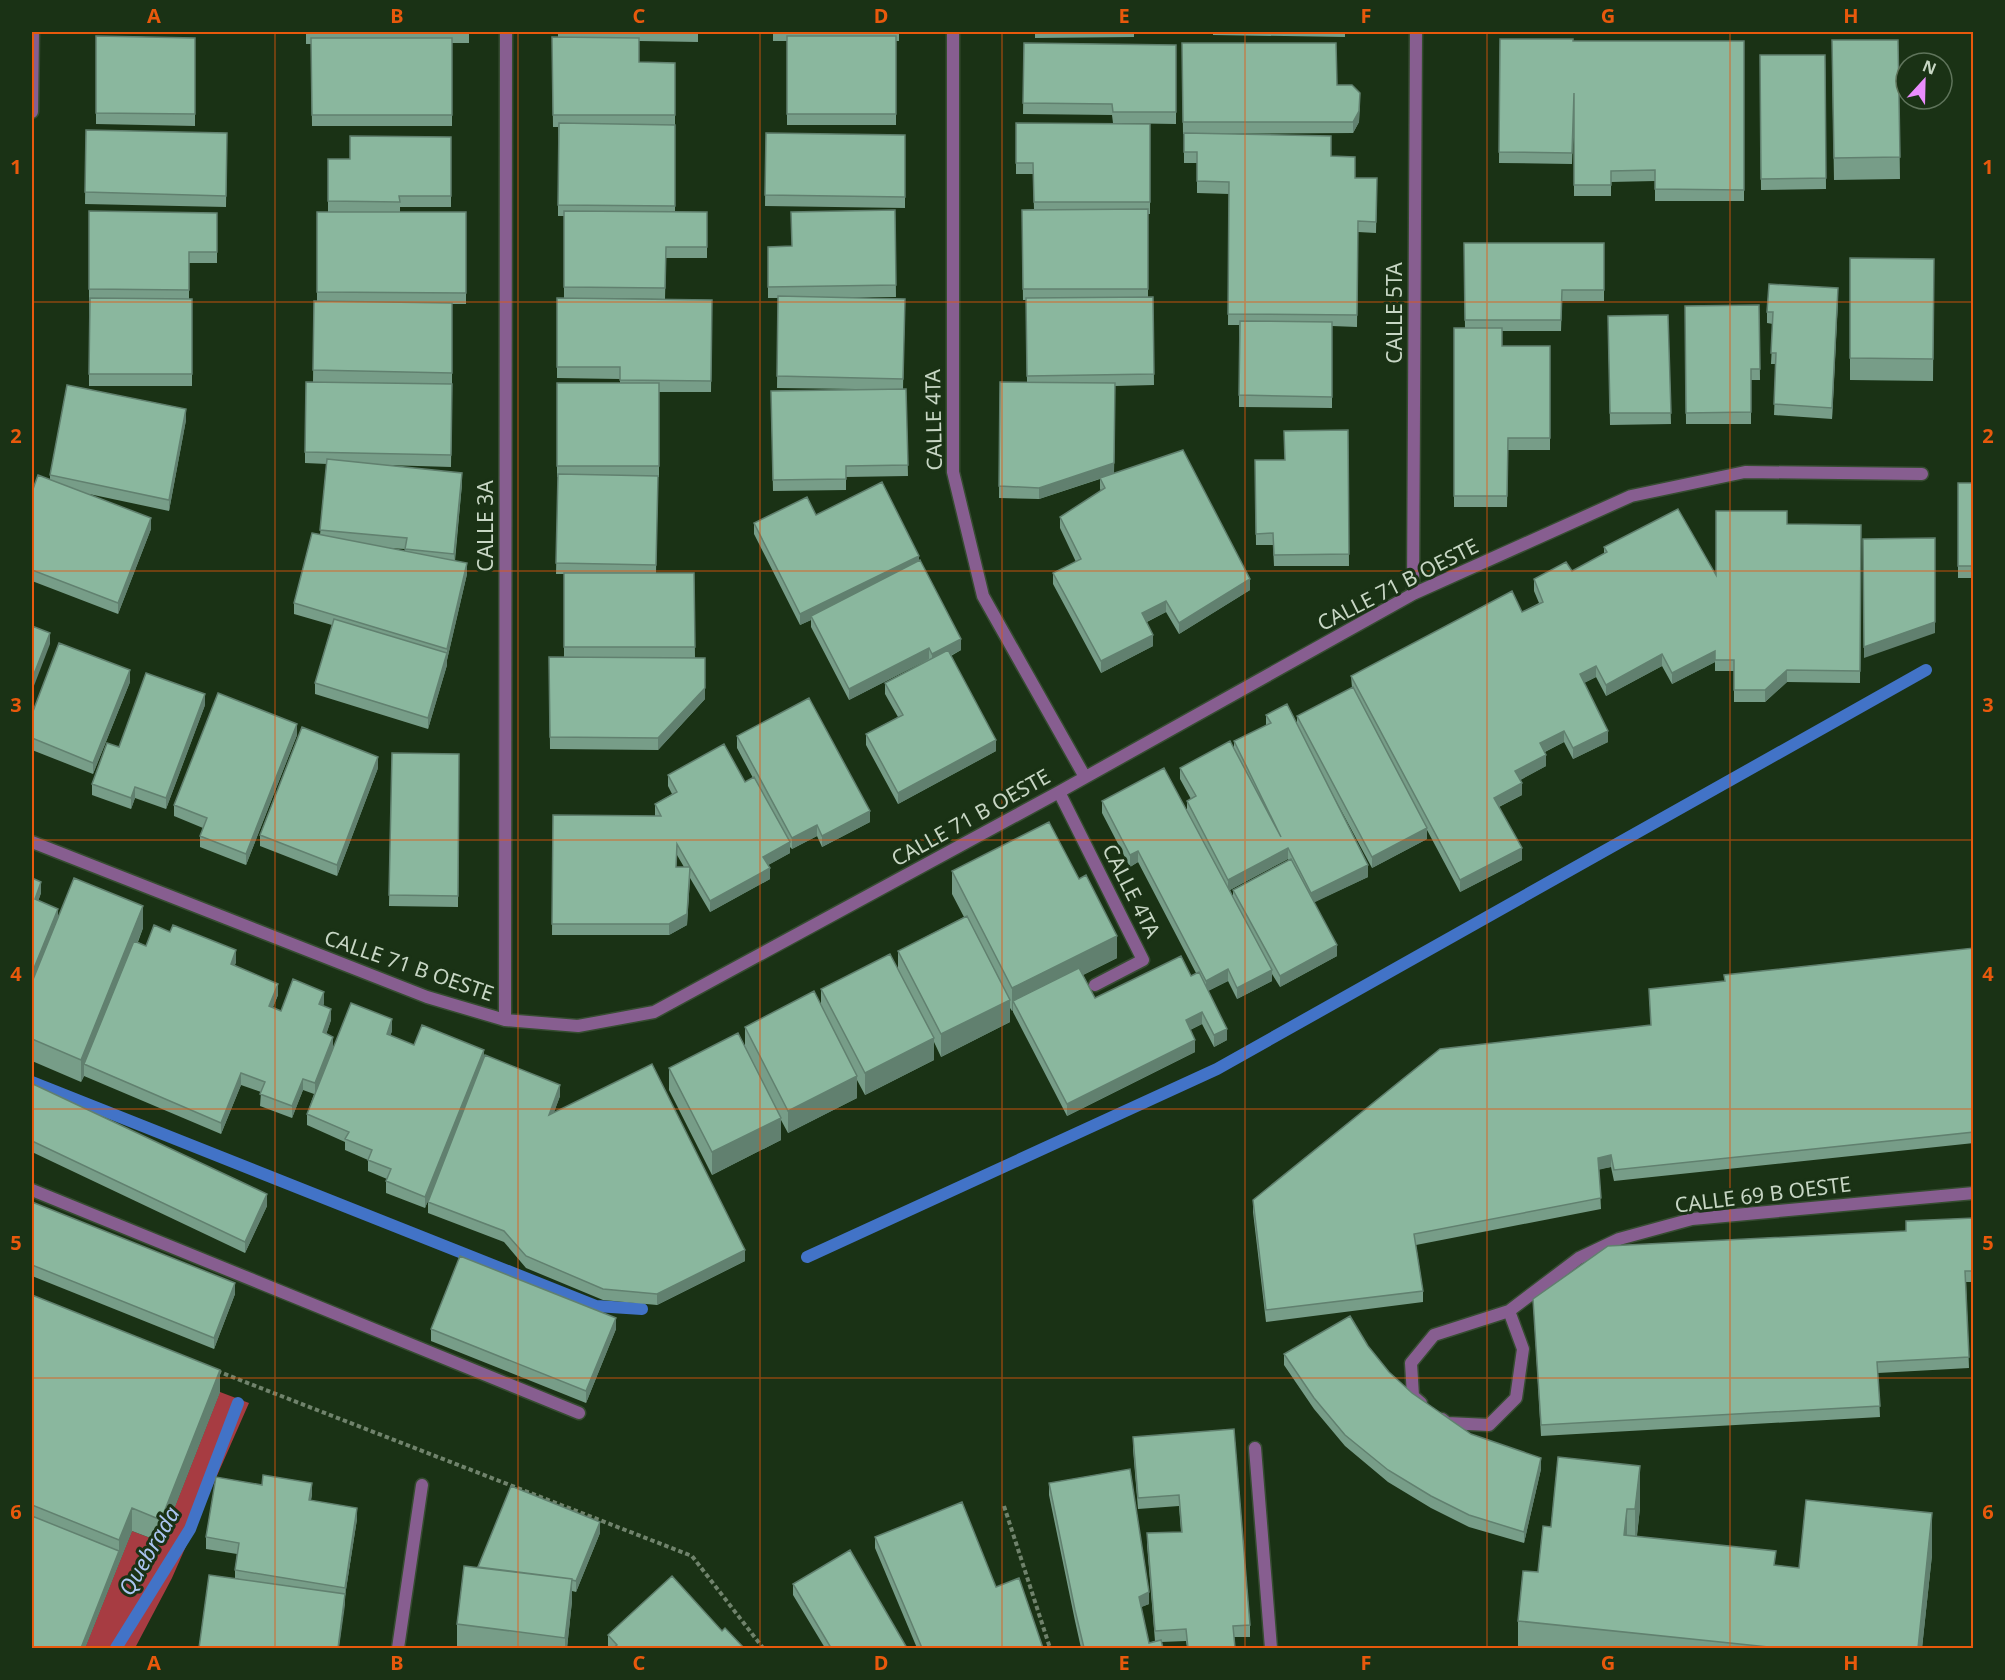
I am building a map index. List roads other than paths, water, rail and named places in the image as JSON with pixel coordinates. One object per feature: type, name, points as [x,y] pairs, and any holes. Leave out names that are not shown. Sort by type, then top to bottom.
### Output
[{"type":"street","points":[[32,112],[33,32]]},
{"type":"street","name":"CALLE 3A","points":[[506,32],[506,1020]]},
{"type":"street","name":"CALLE 4TA","points":[[953,32],[953,472],[982,596],[1086,777]]},
{"type":"street","name":"CALLE 5TA","points":[[1413,594],[1416,32]]},
{"type":"street","name":"CALLE 71 B OESTE","points":[[32,842],[427,998],[506,1020],[578,1026],[654,1012],[1059,792],[1413,594],[1631,496],[1745,472],[1922,474]]},
{"type":"street","name":"CALLE 4TA","points":[[1059,792],[1143,960],[1095,986]]},
{"type":"street","points":[[32,1190],[579,1413]]},
{"type":"street","name":"CALLE 69 B OESTE","points":[[1509,1311],[1523,1349],[1516,1398],[1488,1425],[1448,1423],[1413,1396],[1411,1363],[1434,1335],[1509,1311],[1580,1258],[1619,1239],[1692,1219],[1974,1193]]},
{"type":"street","points":[[1254,1448],[1271,1648]]},
{"type":"street","points":[[398,1648],[422,1485]]},
{"type":"waterway","points":[[807,1257],[1217,1069],[1926,670]]},
{"type":"waterway","points":[[32,1082],[596,1306],[642,1309]]},
{"type":"waterway","name":"Quebrada","points":[[116,1648],[190,1529],[238,1403]]}]
